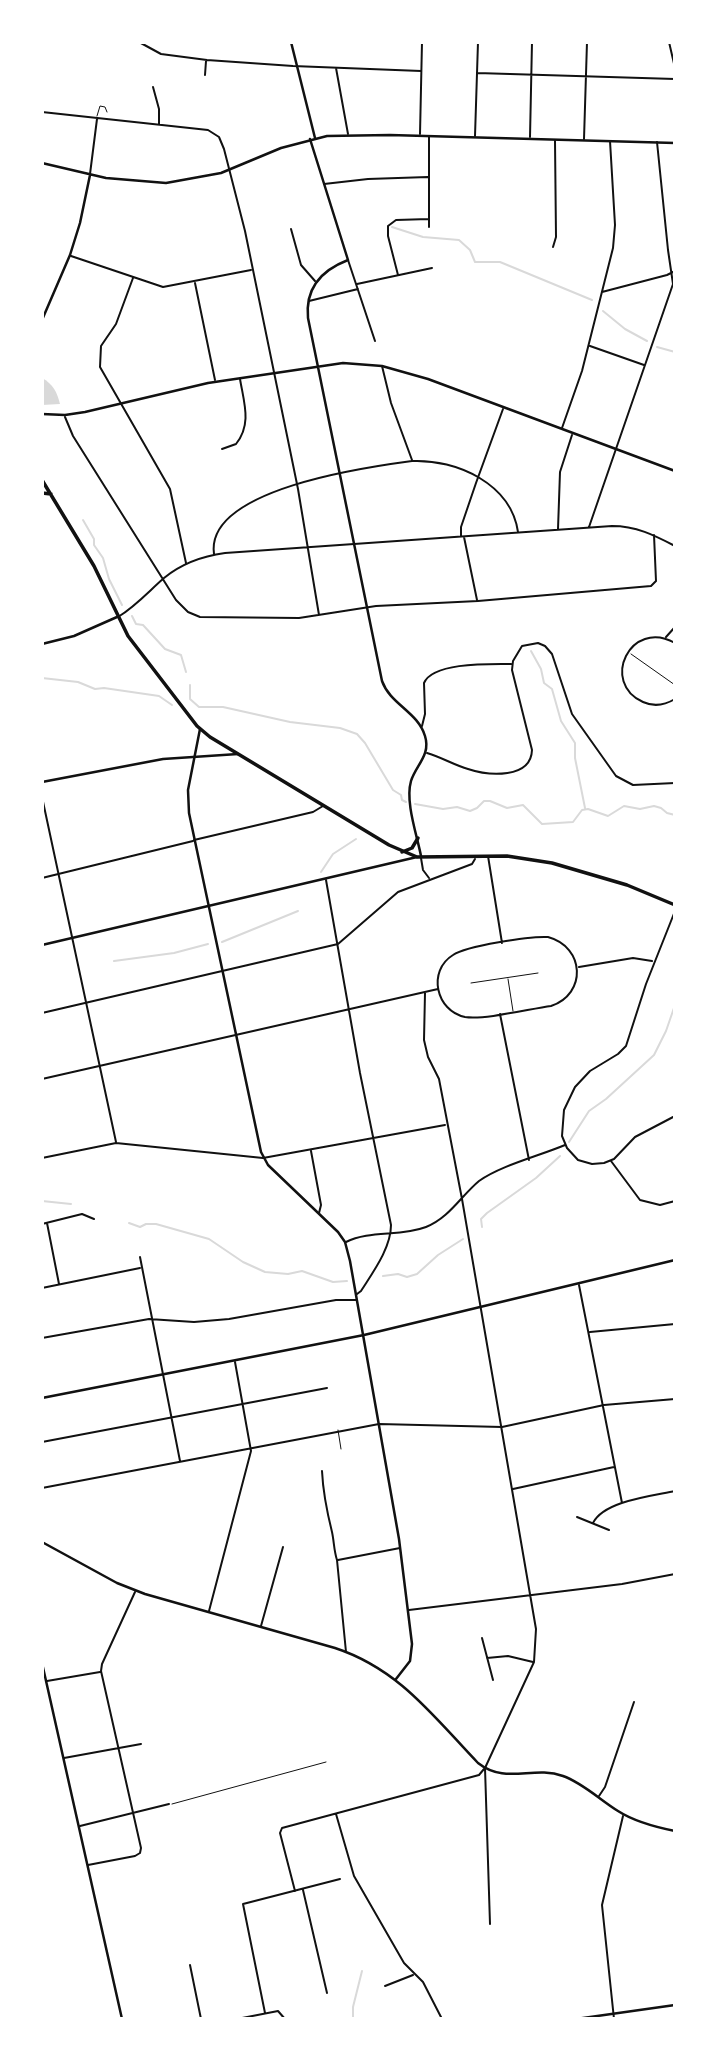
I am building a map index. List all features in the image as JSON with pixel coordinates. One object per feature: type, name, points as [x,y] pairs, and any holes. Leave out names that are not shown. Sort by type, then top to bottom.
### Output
[{"type":"main road","points":[[42,480],[94,566],[117,617],[132,642],[200,729],[402,852],[419,857],[488,855],[527,858],[569,867],[627,885],[675,905]]},
{"type":"main road","points":[[42,493],[51,494]]},
{"type":"main road","points":[[402,852],[412,848],[418,838]]},
{"type":"street","points":[[139,42],[156,53],[207,60],[421,71]]},
{"type":"street","points":[[291,42],[315,138]]},
{"type":"street","points":[[420,135],[422,42]]},
{"type":"street","points":[[475,137],[478,42]]},
{"type":"street","points":[[530,138],[532,42]]},
{"type":"street","points":[[584,140],[587,42]]},
{"type":"street","points":[[668,42],[675,68]]},
{"type":"street","points":[[205,75],[207,60]]},
{"type":"street","points":[[336,68],[349,135]]},
{"type":"street","points":[[477,73],[675,79]]},
{"type":"street","points":[[153,87],[159,108],[159,125]]},
{"type":"street","points":[[42,112],[199,129],[214,132],[219,137],[231,170],[274,373],[297,484],[319,616]]},
{"type":"street","points":[[42,320],[70,255],[80,223],[90,175],[97,119]]},
{"type":"street","points":[[42,163],[119,180],[166,183],[231,170],[281,148],[310,139],[349,135],[675,143]]},
{"type":"street","points":[[429,136],[429,227]]},
{"type":"street","points":[[310,139],[375,341]]},
{"type":"street","points":[[553,247],[556,237],[555,139]]},
{"type":"street","points":[[561,429],[578,383],[611,258],[614,234],[610,141]]},
{"type":"street","points":[[589,528],[673,289],[657,142]]},
{"type":"street","points":[[323,185],[368,179],[428,177]]},
{"type":"street","points":[[398,275],[387,231],[390,224],[396,220],[429,219]]},
{"type":"street","points":[[291,229],[301,265],[316,282]]},
{"type":"street","points":[[70,255],[166,287],[252,270]]},
{"type":"street","points":[[348,260],[331,268],[316,282],[308,301],[308,318],[384,686],[421,727],[426,742],[425,753],[409,791],[419,857],[424,873],[431,878]]},
{"type":"street","points":[[356,284],[432,268]]},
{"type":"street","points":[[601,292],[673,271]]},
{"type":"street","points":[[133,278],[116,324],[103,341],[99,354],[101,372],[170,489],[187,564]]},
{"type":"street","points":[[195,282],[215,381]]},
{"type":"street","points":[[308,301],[358,289]]},
{"type":"street","points":[[588,345],[645,366]]},
{"type":"street","points":[[42,414],[65,415],[215,381],[354,363],[382,366],[428,379],[675,471]]},
{"type":"street","points":[[382,366],[391,404],[412,461]]},
{"type":"street","points":[[222,449],[236,444],[245,430],[246,413],[239,378]]},
{"type":"street","points":[[478,601],[461,527],[503,408]]},
{"type":"street","points":[[65,415],[73,436],[163,579],[183,608],[200,617],[319,616],[367,607],[478,601],[651,586],[656,581],[654,535]]},
{"type":"street","points":[[558,529],[560,472],[572,434]]},
{"type":"street","points":[[214,555],[216,534],[235,511],[270,493],[297,484],[412,461],[449,463],[478,477],[502,497],[512,513],[518,532]]},
{"type":"street","points":[[42,644],[71,637],[117,617],[135,606],[163,579],[187,564],[214,555],[625,526],[654,535],[675,546]]},
{"type":"street","points":[[665,638],[675,627]]},
{"type":"street","points":[[675,643],[665,638],[647,638],[628,652],[622,671],[626,686],[632,694],[649,704],[664,704],[675,699]]},
{"type":"street","points":[[425,753],[479,772],[512,772],[526,767],[532,758],[533,750],[512,664],[522,646],[538,643],[545,646],[556,661],[572,715],[613,773],[633,785],[675,783]]},
{"type":"street","points":[[421,727],[425,715],[422,687],[426,677],[433,671],[512,664]]},
{"type":"street","points":[[200,729],[187,796],[193,841],[263,1158],[345,1242],[358,1299],[408,1611],[412,1655],[396,1679]]},
{"type":"street","points":[[42,782],[151,761],[238,754]]},
{"type":"street","points":[[42,797],[116,1143]]},
{"type":"street","points":[[42,878],[313,812],[323,805]]},
{"type":"street","points":[[42,1013],[338,944],[398,892],[472,864],[477,855]]},
{"type":"street","points":[[488,855],[502,943]]},
{"type":"street","points":[[42,945],[419,857]]},
{"type":"street","points":[[326,879],[391,1234],[368,1280],[356,1294]]},
{"type":"street","points":[[675,911],[654,962],[626,1046],[587,1073],[568,1099],[562,1120],[565,1145],[571,1154],[582,1162],[597,1164],[611,1161],[635,1137],[675,1116]]},
{"type":"street","points":[[542,937],[553,939],[568,948],[578,967],[573,988],[561,1001],[551,1006],[471,1017],[460,1015],[446,1007],[438,989],[440,971],[445,962],[453,954],[502,943],[542,937]]},
{"type":"street","points":[[578,967],[633,958],[654,962]]},
{"type":"street","points":[[42,1079],[438,989]]},
{"type":"street","points":[[295,1891],[281,1829],[479,1776],[485,1769],[534,1662],[536,1629],[482,1308],[439,1079],[428,1057],[424,1040],[425,993]]},
{"type":"street","points":[[500,1013],[529,1160]]},
{"type":"street","points":[[42,1158],[116,1143],[263,1158],[447,1125]]},
{"type":"street","points":[[345,1242],[360,1237],[428,1227],[487,1177],[565,1145]]},
{"type":"street","points":[[311,1150],[321,1205],[319,1213]]},
{"type":"street","points":[[611,1161],[640,1200],[660,1205],[675,1201]]},
{"type":"street","points":[[42,1224],[82,1214],[94,1219]]},
{"type":"street","points":[[47,1223],[59,1285]]},
{"type":"street","points":[[139,1257],[180,1461]]},
{"type":"street","points":[[42,1398],[363,1335],[675,1260]]},
{"type":"street","points":[[42,1288],[141,1268]]},
{"type":"street","points":[[578,1284],[622,1503]]},
{"type":"street","points":[[42,1338],[152,1320],[209,1322],[336,1300],[358,1299]]},
{"type":"street","points":[[589,1332],[675,1324]]},
{"type":"street","points":[[209,1612],[251,1448],[234,1361]]},
{"type":"street","points":[[42,1442],[327,1388]]},
{"type":"street","points":[[42,1488],[379,1424],[502,1427],[604,1405],[675,1399]]},
{"type":"street","points":[[512,1489],[615,1466]]},
{"type":"street","points":[[322,1471],[328,1523],[337,1560],[346,1651]]},
{"type":"street","points":[[593,1523],[601,1513],[622,1503],[675,1491]]},
{"type":"street","points":[[577,1517],[610,1530]]},
{"type":"street","points":[[42,1542],[136,1591],[346,1651],[396,1679],[417,1697],[485,1769],[504,1774],[559,1774],[624,1815],[644,1824],[675,1831]]},
{"type":"street","points":[[261,1627],[283,1547]]},
{"type":"street","points":[[337,1560],[400,1548]]},
{"type":"street","points":[[408,1611],[622,1584],[675,1574]]},
{"type":"street","points":[[87,1865],[140,1853],[134,1813],[101,1671],[136,1591]]},
{"type":"street","points":[[482,1638],[493,1680]]},
{"type":"street","points":[[487,1658],[508,1656],[534,1662]]},
{"type":"street","points":[[42,1663],[122,2019]]},
{"type":"street","points":[[46,1682],[101,1671]]},
{"type":"street","points":[[598,1798],[605,1787],[634,1702]]},
{"type":"street","points":[[63,1758],[141,1744]]},
{"type":"street","points":[[485,1769],[490,1924]]},
{"type":"street","points":[[79,1827],[169,1804]]},
{"type":"street","points":[[336,1813],[354,1876],[404,1963],[424,1982],[442,2019]]},
{"type":"street","points":[[614,2019],[603,1900],[624,1815]]},
{"type":"street","points":[[265,2012],[243,1904],[340,1879]]},
{"type":"street","points":[[303,1889],[327,1993]]},
{"type":"street","points":[[190,1965],[201,2019]]},
{"type":"street","points":[[385,1986],[414,1975]]},
{"type":"street","points":[[576,2019],[675,2005]]},
{"type":"street","points":[[237,2019],[265,2012],[281,2012],[285,2019]]},
{"type":"lane","points":[[97,119],[100,106],[105,107],[107,112]]},
{"type":"lane","points":[[628,652],[675,685]]},
{"type":"lane","points":[[471,984],[538,973]]},
{"type":"lane","points":[[508,977],[513,1011]]},
{"type":"lane","points":[[338,1430],[341,1449]]},
{"type":"lane","points":[[169,1804],[326,1762]]},
{"type":"shaded area","points":[[42,378],[54,389],[60,404],[42,405]]},
{"type":"waterway","points":[[392,227],[423,237],[459,240],[470,250],[475,262],[500,262],[592,300]]},
{"type":"waterway","points":[[603,311],[625,329],[647,341]]},
{"type":"waterway","points":[[657,347],[675,352]]},
{"type":"waterway","points":[[83,520],[103,558],[109,579],[122,605]]},
{"type":"waterway","points":[[132,616],[136,624],[143,625],[165,649],[181,655],[186,672]]},
{"type":"waterway","points":[[531,651],[541,669],[544,683],[552,689],[561,721],[575,743],[575,758],[585,808]]},
{"type":"waterway","points":[[42,678],[78,682],[95,689],[159,696],[172,705]]},
{"type":"waterway","points":[[190,685],[190,698]]},
{"type":"waterway","points":[[190,699],[199,707],[223,707],[290,722],[340,728],[357,734],[393,790],[406,802]]},
{"type":"waterway","points":[[415,804],[443,809],[457,807],[470,811],[484,801],[507,808],[523,805],[542,824],[573,822],[582,810],[588,809],[608,816],[624,806],[640,809],[654,806],[675,815]]},
{"type":"waterway","points":[[321,872],[333,854],[356,839]]},
{"type":"waterway","points":[[222,942],[298,911]]},
{"type":"waterway","points":[[114,961],[174,953],[208,944]]},
{"type":"waterway","points":[[569,1142],[589,1111],[654,1055],[675,1005]]},
{"type":"waterway","points":[[482,1227],[481,1219],[487,1213],[536,1178],[560,1156]]},
{"type":"waterway","points":[[42,1201],[71,1204]]},
{"type":"waterway","points":[[129,1223],[140,1227],[156,1224],[209,1239],[243,1262],[265,1272],[288,1274],[302,1271],[333,1282],[347,1281]]},
{"type":"waterway","points":[[383,1276],[398,1274],[407,1277],[417,1274],[438,1255],[463,1239]]},
{"type":"waterway","points":[[353,2019],[353,2007],[362,1971]]}]
